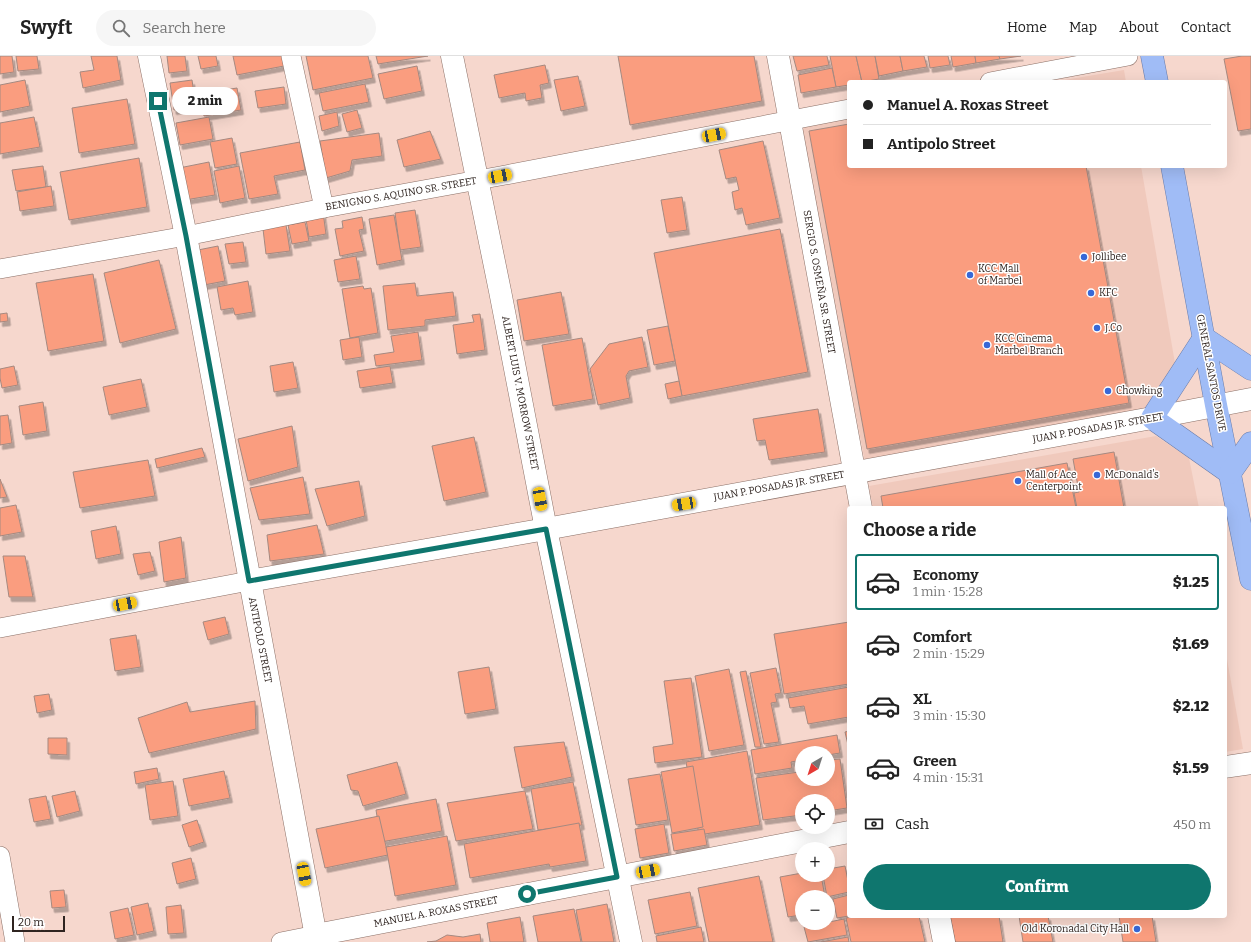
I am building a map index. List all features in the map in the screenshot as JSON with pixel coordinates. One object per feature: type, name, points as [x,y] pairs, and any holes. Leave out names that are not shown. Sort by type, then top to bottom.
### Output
[{"type":"highway","points":[[1152,56],[1157,80]]},
{"type":"highway","name":"GENERAL SANTOS DRIVE","points":[[1172,168],[1216,405],[1251,579]]},
{"type":"highway","points":[[1251,369],[1204,338],[1152,418],[1230,473],[1251,442]]},
{"type":"street","name":"ANTIPOLO STREET","points":[[149,56],[186,236],[316,939]]},
{"type":"street","points":[[291,56],[324,208]]},
{"type":"street","name":"ALBERT LUIS V. MORROW STREET","points":[[452,56],[546,529],[631,942]]},
{"type":"street","name":"SERGIO S. OSMEÑA SR. STREET","points":[[778,56],[861,506]]},
{"type":"street","points":[[1001,80],[1128,56]]},
{"type":"street","name":"BENIGNO S. AQUINO SR. STREET","points":[[0,269],[186,236],[324,208],[847,109]]},
{"type":"street","name":"JUAN P. POSADAS JR. STREET","points":[[0,628],[249,581],[546,529],[1251,399]]},
{"type":"street","points":[[1227,767],[1251,763]]},
{"type":"street","name":"MANUEL A. ROXAS STREET","points":[[281,942],[316,939],[617,877],[847,832]]},
{"type":"street","points":[[0,856],[15,942]]},
{"type":"street","points":[[939,918],[944,942]]},
{"type":"shaded area","points":[[1124,70],[1126,80],[1064,80]]},
{"type":"shaded area","name":"KCC Mall of Marbel","points":[[847,117],[847,168],[1141,168],[1176,369],[1150,412],[865,462],[800,126]]},
{"type":"shaded area","points":[[1156,436],[1189,458],[1199,506],[873,506],[869,486]]},
{"type":"shaded area","points":[[1227,659],[1243,749],[1227,752]]},
{"type":"building","points":[[0,56],[12,56],[14,72],[0,74]]},
{"type":"building","points":[[16,56],[37,56],[39,69],[18,71]]},
{"type":"building","points":[[91,56],[117,56],[121,80],[83,88],[80,72],[94,70]]},
{"type":"building","points":[[167,56],[185,56],[187,71],[169,73]]},
{"type":"building","points":[[198,56],[216,56],[218,66],[201,69]]},
{"type":"building","points":[[233,56],[282,56],[284,66],[237,75]]},
{"type":"building","points":[[306,56],[368,56],[373,78],[313,90]]},
{"type":"building","points":[[376,56],[428,56],[378,64]]},
{"type":"building","points":[[618,56],[754,56],[762,101],[630,125]]},
{"type":"building","points":[[793,56],[827,56],[829,65],[797,71]]},
{"type":"building","points":[[830,56],[856,56],[862,80],[847,80],[847,85],[836,87]]},
{"type":"building","points":[[856,56],[875,56],[879,79],[862,80]]},
{"type":"building","points":[[875,56],[900,56],[903,71],[879,76]]},
{"type":"building","points":[[900,56],[924,56],[927,67],[903,71]]},
{"type":"building","points":[[928,56],[948,56],[950,65],[930,68]]},
{"type":"building","points":[[951,56],[975,56],[976,63],[953,67]]},
{"type":"building","points":[[975,56],[999,56],[1000,59],[976,63]]},
{"type":"building","points":[[999,56],[1021,56],[1000,59]]},
{"type":"building","points":[[1251,56],[1251,129],[1238,131],[1224,59]]},
{"type":"building","points":[[545,65],[549,83],[540,85],[542,98],[526,101],[525,93],[499,98],[494,75]]},
{"type":"building","points":[[417,66],[422,91],[384,99],[378,74]]},
{"type":"building","points":[[832,68],[836,87],[801,93],[798,75]]},
{"type":"building","points":[[578,76],[585,106],[561,111],[554,80]]},
{"type":"building","points":[[25,80],[30,106],[0,112],[0,85]]},
{"type":"building","points":[[192,80],[196,107],[174,110],[170,83]]},
{"type":"building","points":[[365,84],[369,102],[323,111],[319,93]]},
{"type":"building","points":[[284,87],[286,104],[258,108],[255,91]]},
{"type":"building","points":[[237,88],[241,110],[204,116],[200,94]]},
{"type":"building","points":[[127,99],[135,144],[79,153],[72,108]]},
{"type":"building","points":[[357,110],[362,128],[347,132],[342,114]]},
{"type":"building","points":[[337,112],[339,126],[322,131],[319,116]]},
{"type":"building","points":[[34,117],[40,147],[0,154],[0,123]]},
{"type":"building","points":[[209,117],[213,139],[180,145],[176,123]]},
{"type":"building","name":"KCC Mall of Marbel","points":[[847,124],[847,168],[1086,168],[1129,403],[867,449],[809,131]]},
{"type":"building","points":[[430,131],[441,159],[404,167],[397,140]]},
{"type":"building","points":[[379,133],[382,156],[352,160],[350,171],[326,178],[320,141]]},
{"type":"building","points":[[232,138],[237,164],[215,168],[210,142]]},
{"type":"building","points":[[763,141],[780,218],[746,225],[742,208],[735,210],[732,192],[739,190],[736,177],[726,179],[719,150]]},
{"type":"building","points":[[300,142],[305,170],[274,176],[278,194],[249,199],[240,153]]},
{"type":"building","points":[[139,158],[147,207],[69,220],[60,172]]},
{"type":"building","points":[[209,162],[215,195],[185,200],[179,168]]},
{"type":"building","points":[[43,166],[46,187],[16,191],[12,170]]},
{"type":"building","points":[[239,166],[245,198],[220,203],[214,171]]},
{"type":"building","points":[[51,186],[54,206],[20,211],[17,192]]},
{"type":"building","points":[[682,197],[687,230],[667,233],[661,200]]},
{"type":"building","points":[[415,210],[421,247],[400,250],[395,213]]},
{"type":"building","points":[[323,212],[326,234],[309,237],[305,214]]},
{"type":"building","points":[[394,215],[402,260],[377,265],[369,219]]},
{"type":"building","points":[[362,217],[364,229],[359,230],[364,251],[340,256],[335,229],[343,228],[342,221]]},
{"type":"building","points":[[305,222],[309,241],[292,244],[288,225]]},
{"type":"building","points":[[286,225],[290,251],[266,254],[263,229]]},
{"type":"building","points":[[780,229],[808,372],[682,396],[654,253]]},
{"type":"building","points":[[243,242],[246,262],[229,264],[225,244]]},
{"type":"building","points":[[218,246],[225,281],[204,285],[198,250]]},
{"type":"building","points":[[356,256],[360,279],[338,282],[334,260]]},
{"type":"building","points":[[159,260],[176,329],[120,343],[104,273]]},
{"type":"building","points":[[93,274],[104,341],[48,351],[36,283]]},
{"type":"building","points":[[248,281],[253,312],[235,315],[233,308],[221,310],[217,287]]},
{"type":"building","points":[[415,283],[417,296],[453,292],[456,316],[425,320],[425,326],[388,330],[383,286]]},
{"type":"building","points":[[363,286],[364,289],[371,288],[378,333],[350,338],[342,289]]},
{"type":"building","points":[[561,292],[569,334],[524,341],[517,300]]},
{"type":"building","points":[[7,313],[8,321],[0,322],[0,314]]},
{"type":"building","points":[[480,314],[485,350],[457,354],[453,325],[474,322],[472,315]]},
{"type":"building","points":[[668,326],[675,361],[654,365],[647,330]]},
{"type":"building","points":[[418,332],[422,360],[376,366],[374,355],[394,352],[391,336]]},
{"type":"building","points":[[359,337],[362,357],[343,360],[340,340]]},
{"type":"building","points":[[642,337],[648,367],[629,371],[626,376],[630,398],[598,405],[590,369],[609,344]]},
{"type":"building","points":[[582,338],[593,399],[553,406],[542,345]]},
{"type":"building","points":[[293,362],[298,388],[274,392],[270,366]]},
{"type":"building","points":[[14,366],[18,385],[2,388],[0,369]]},
{"type":"building","points":[[390,366],[393,383],[360,388],[357,371]]},
{"type":"building","points":[[141,379],[147,407],[109,415],[103,387]]},
{"type":"building","points":[[679,381],[682,396],[668,399],[665,384]]},
{"type":"building","points":[[43,402],[47,431],[23,435],[19,406]]},
{"type":"building","points":[[818,409],[825,452],[769,460],[765,440],[757,441],[753,419]]},
{"type":"building","points":[[8,415],[12,443],[0,445],[0,416]]},
{"type":"building","points":[[292,426],[298,467],[248,481],[238,439]]},
{"type":"building","points":[[474,437],[486,492],[444,501],[432,446]]},
{"type":"building","points":[[202,448],[205,457],[157,468],[155,459]]},
{"type":"building","name":"McDonald's","points":[[1114,452],[1124,506],[1077,506],[1074,493],[1079,492],[1073,459]]},
{"type":"building","points":[[148,460],[155,496],[80,508],[73,472]]},
{"type":"building","name":"Mall of Ace Centerpoint","points":[[1067,463],[1076,506],[883,506],[881,496]]},
{"type":"building","points":[[303,477],[310,514],[259,520],[250,488]]},
{"type":"building","points":[[0,479],[7,497],[0,498]]},
{"type":"building","points":[[359,481],[365,516],[327,526],[315,489]]},
{"type":"building","points":[[16,505],[22,532],[0,536],[0,508]]},
{"type":"building","points":[[317,525],[324,554],[270,561],[267,535]]},
{"type":"building","points":[[116,526],[121,554],[96,559],[91,531]]},
{"type":"building","points":[[181,537],[186,578],[164,582],[159,542]]},
{"type":"building","points":[[150,552],[155,571],[138,575],[133,554]]},
{"type":"building","points":[[3,556],[25,556],[33,597],[9,597]]},
{"type":"building","points":[[225,617],[229,634],[208,640],[203,622]]},
{"type":"building","points":[[847,622],[847,684],[784,694],[774,634]]},
{"type":"building","points":[[136,635],[141,667],[115,671],[110,639]]},
{"type":"building","points":[[489,667],[496,709],[465,714],[458,672]]},
{"type":"building","points":[[776,668],[781,693],[775,694],[777,702],[771,703],[779,742],[764,744],[750,673]]},
{"type":"building","points":[[729,669],[744,745],[709,751],[695,676]]},
{"type":"building","points":[[746,671],[761,747],[755,747],[740,672]]},
{"type":"building","points":[[691,678],[702,757],[655,763],[653,747],[673,744],[664,681]]},
{"type":"building","points":[[847,687],[847,717],[808,724],[804,706],[790,708],[788,698]]},
{"type":"building","points":[[49,694],[52,710],[37,713],[34,696]]},
{"type":"building","points":[[255,701],[256,729],[149,753],[138,718],[187,702],[190,712]]},
{"type":"building","points":[[837,735],[840,753],[835,754],[835,746],[795,746],[795,761],[791,762],[792,768],[755,774],[751,750]]},
{"type":"building","points":[[48,738],[67,738],[67,755],[48,754]]},
{"type":"building","points":[[564,742],[572,777],[522,788],[514,747]]},
{"type":"building","points":[[747,751],[760,825],[699,835],[686,762]]},
{"type":"building","points":[[835,759],[840,759],[847,808],[835,810],[835,794],[795,794],[795,816],[763,820],[756,778],[795,773],[795,786],[835,786]]},
{"type":"building","points":[[397,762],[406,794],[363,806],[358,791],[351,790],[347,775]]},
{"type":"building","points":[[693,766],[703,827],[672,833],[661,772]]},
{"type":"building","points":[[157,768],[159,779],[136,784],[134,772]]},
{"type":"building","points":[[224,771],[230,798],[189,806],[183,779]]},
{"type":"building","points":[[660,774],[668,820],[636,825],[628,779]]},
{"type":"building","points":[[173,781],[178,816],[150,820],[145,785]]},
{"type":"building","points":[[573,782],[582,825],[538,830],[531,789]]},
{"type":"building","points":[[75,791],[80,811],[57,817],[52,796]]},
{"type":"building","points":[[525,791],[533,829],[456,841],[447,803]]},
{"type":"building","points":[[46,796],[51,819],[34,822],[29,799]]},
{"type":"building","points":[[436,799],[442,831],[381,842],[376,810]]},
{"type":"building","points":[[379,816],[388,855],[325,868],[316,829]]},
{"type":"building","points":[[197,820],[204,842],[189,847],[182,825]]},
{"type":"building","points":[[579,823],[586,861],[550,867],[549,864],[470,878],[464,844]]},
{"type":"building","points":[[664,824],[669,853],[640,858],[635,829]]},
{"type":"building","points":[[704,829],[707,845],[674,851],[671,834]]},
{"type":"building","points":[[447,836],[456,885],[395,896],[386,847]]},
{"type":"building","points":[[191,858],[196,879],[177,884],[172,863]]},
{"type":"building","points":[[845,866],[847,876],[847,892],[835,895],[835,890],[826,890],[824,882],[835,882],[835,868]]},
{"type":"building","points":[[795,874],[795,882],[822,882],[824,890],[795,890],[795,916],[788,917],[780,877]]},
{"type":"building","points":[[759,876],[773,942],[709,942],[698,888]]},
{"type":"building","points":[[64,890],[66,907],[52,908],[50,891]]},
{"type":"building","points":[[690,892],[697,926],[655,934],[648,900]]},
{"type":"building","points":[[847,896],[847,916],[837,918],[835,898]]},
{"type":"building","points":[[148,903],[154,931],[137,935],[131,907]]},
{"type":"building","points":[[607,904],[614,942],[582,942],[576,910]]},
{"type":"building","points":[[181,905],[184,933],[168,934],[166,907]]},
{"type":"building","points":[[128,908],[134,935],[115,939],[110,912]]},
{"type":"building","points":[[574,909],[581,942],[538,942],[533,916]]},
{"type":"building","points":[[520,917],[524,942],[490,942],[487,923]]},
{"type":"building","points":[[846,918],[919,918],[925,942],[851,942]]},
{"type":"building","points":[[950,918],[999,918],[1003,942],[955,942]]},
{"type":"building","points":[[1019,918],[1048,918],[1053,942],[1023,942]]},
{"type":"building","name":"Old Koronadal City Hall","points":[[1119,918],[1152,918],[1156,942],[1123,942]]},
{"type":"building","points":[[844,919],[847,935],[808,942],[805,930],[835,930],[835,921]]},
{"type":"building","points":[[701,927],[704,942],[657,942],[656,936]]},
{"type":"building","points":[[480,934],[481,942],[427,942],[436,941],[447,935],[463,937]]},
{"type":"building","points":[[848,937],[849,942],[821,942]]},
{"type":"place","name":"Jollibee","points":[[1084,257]]},
{"type":"place","name":"KCC Mall of Marbel","points":[[970,275]]},
{"type":"place","name":"KFC","points":[[1091,293]]},
{"type":"place","name":"J.Co","points":[[1097,328]]},
{"type":"place","name":"KCC Cinema Marbel Branch","points":[[987,345]]},
{"type":"place","name":"Chowking","points":[[1108,391]]},
{"type":"place","name":"McDonald's","points":[[1097,475]]},
{"type":"place","name":"Mall of Ace Centerpoint","points":[[1018,481]]},
{"type":"place","name":"Old Koronadal City Hall","points":[[1137,929]]},
{"type":"route","points":[[158,101],[186,236],[249,581],[546,529],[617,877],[527,894]]}]
